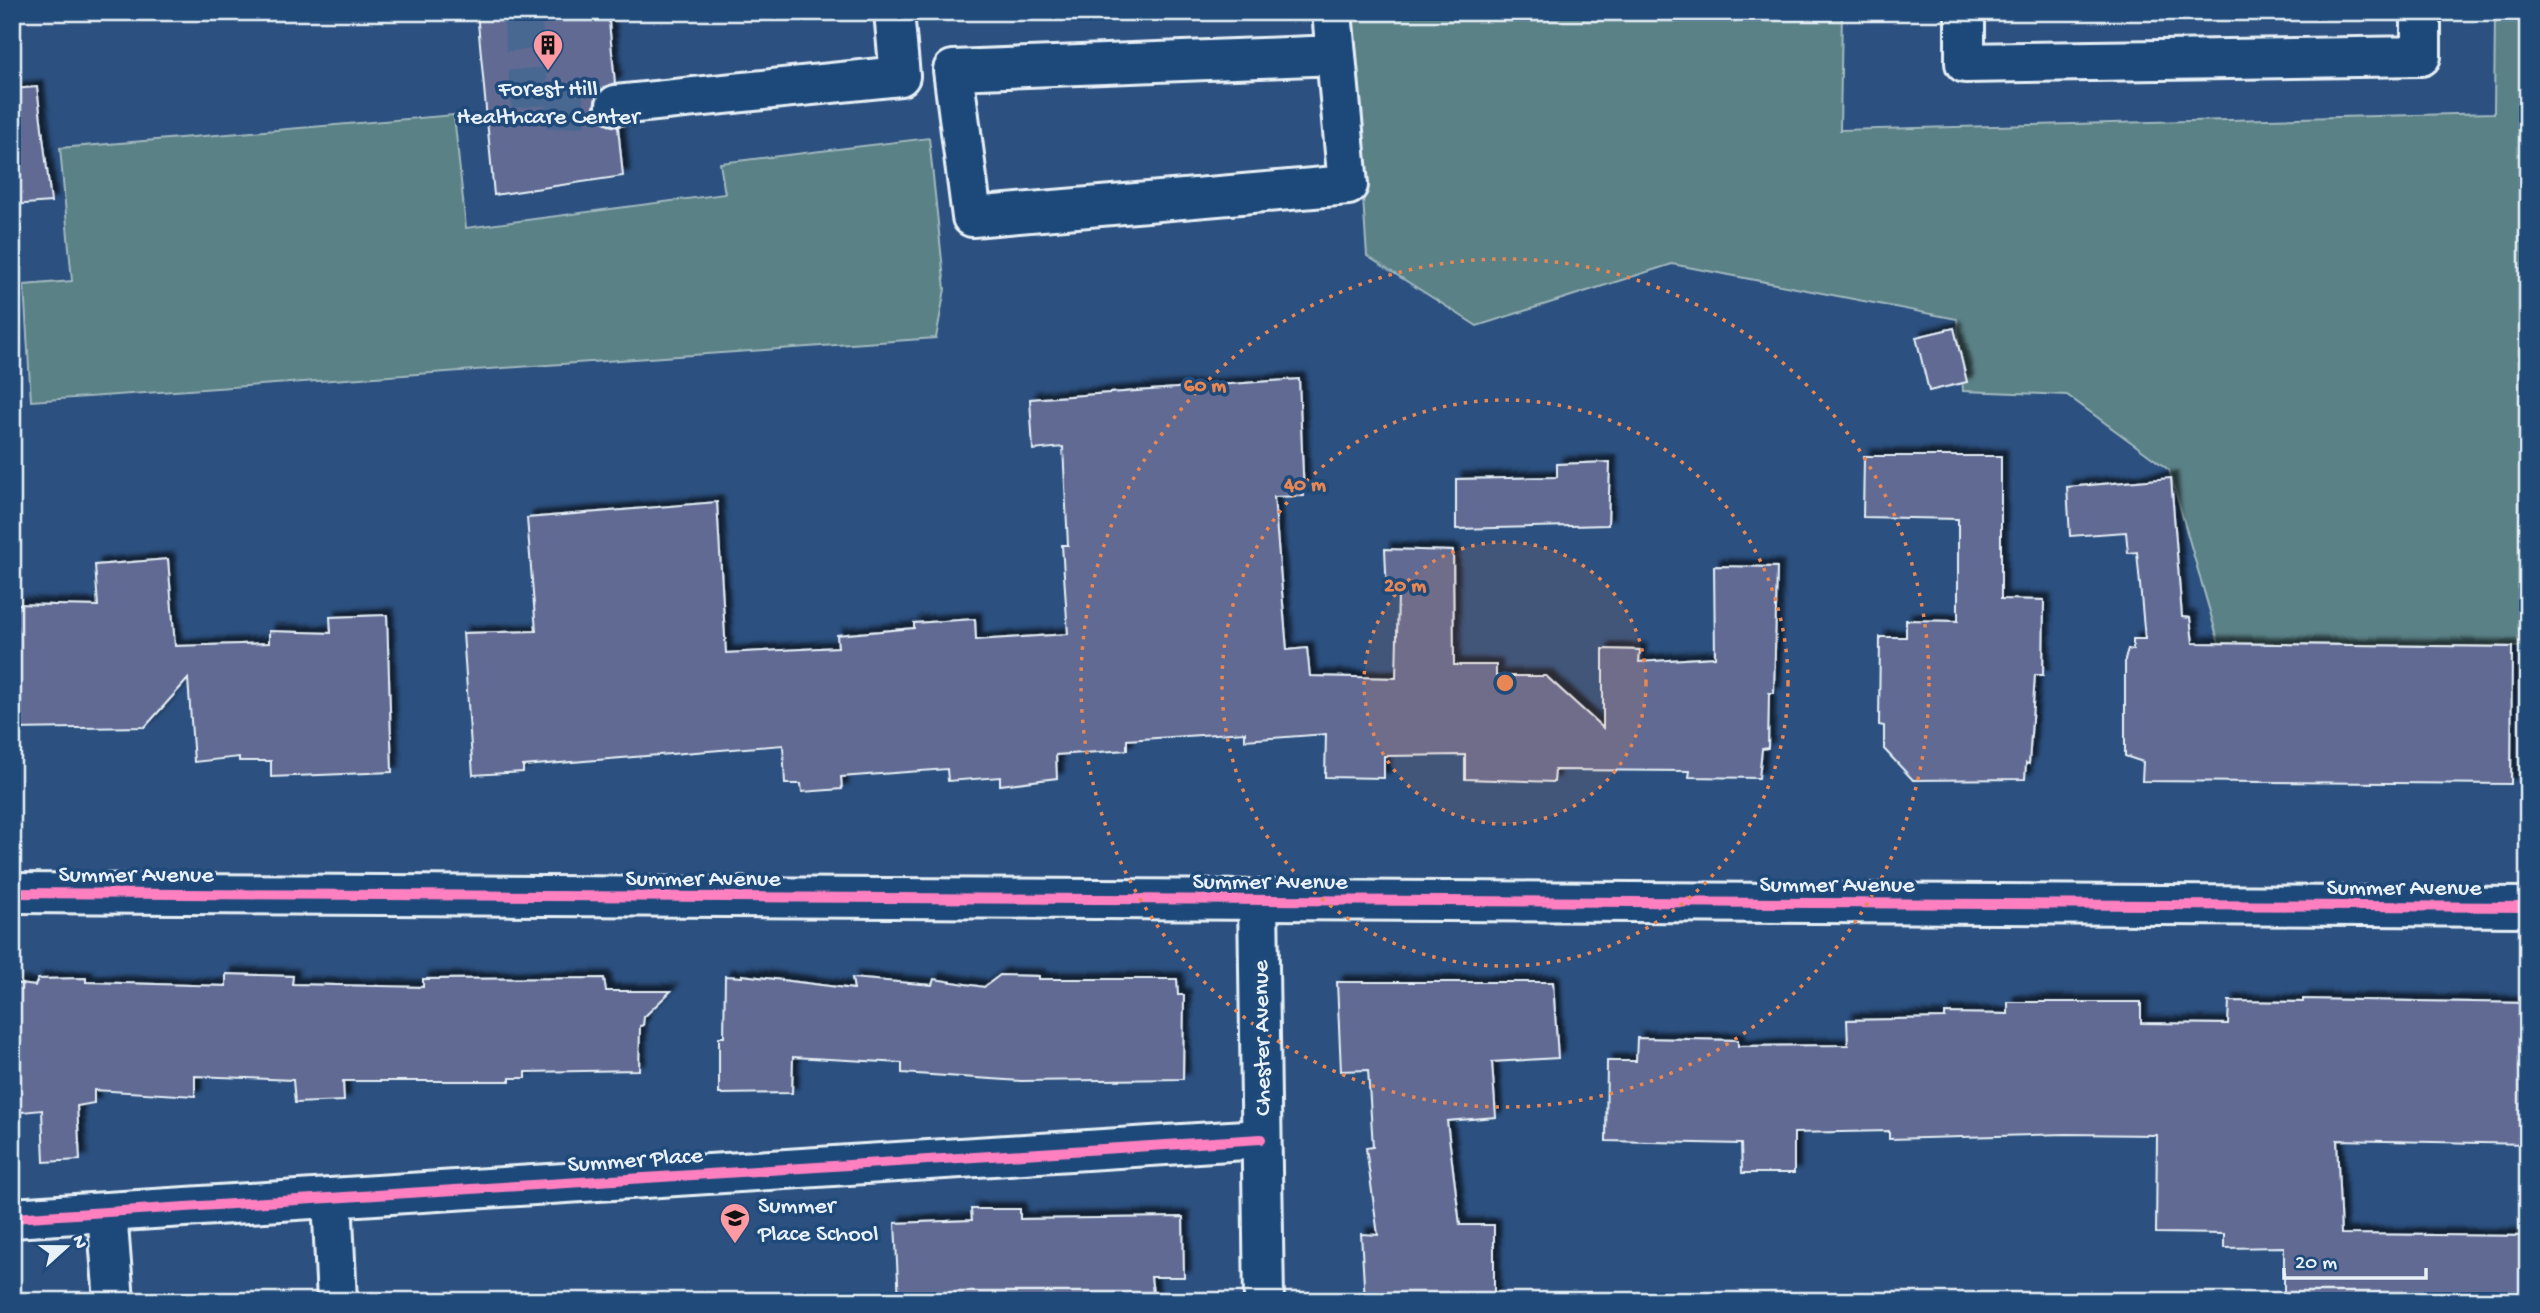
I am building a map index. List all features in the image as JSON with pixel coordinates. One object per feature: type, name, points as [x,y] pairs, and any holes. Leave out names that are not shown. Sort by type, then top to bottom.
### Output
[{"type":"street","points":[[616,105],[900,76],[894,12]]},
{"type":"street","points":[[1332,12],[1336,55],[1348,185],[972,217],[953,70],[1336,55]]},
{"type":"street","points":[[1965,12],[1965,63],[2421,56],[2421,12]]},
{"type":"street","name":"Summer Avenue","points":[[12,893],[2528,907]]},
{"type":"street","name":"Chester Avenue","points":[[1258,901],[1264,1301]]},
{"type":"street","name":"Summer Place","points":[[12,1218],[1261,1139]]},
{"type":"street","points":[[332,1198],[337,1301]]},
{"type":"street","points":[[107,1212],[114,1301]]},
{"type":"green space","points":[[1350,12],[1842,12],[1840,130],[2494,113],[2495,12],[2528,12],[2528,647],[2219,643],[2169,470],[2067,395],[1963,391],[1957,319],[1672,264],[1477,326],[1367,256]]},
{"type":"green space","points":[[454,115],[466,228],[725,194],[720,163],[929,138],[945,289],[936,338],[31,401],[24,285],[72,281],[60,148]]},
{"type":"building","name":"Forest Hill Healthcare Center","points":[[477,12],[608,12],[615,83],[603,88],[596,97],[594,107],[599,118],[608,125],[618,127],[623,176],[494,195]]},
{"type":"building","points":[[37,87],[51,202],[12,205],[12,89]]},
{"type":"building","points":[[1954,328],[1967,382],[1929,391],[1916,337]]},
{"type":"building","points":[[1299,379],[1304,496],[1274,497],[1287,650],[1307,648],[1310,676],[1396,678],[1398,594],[1387,593],[1385,549],[1453,551],[1454,665],[1496,665],[1496,676],[1546,676],[1603,728],[1603,649],[1640,650],[1639,662],[1715,657],[1714,566],[1777,567],[1774,693],[1769,693],[1768,748],[1762,749],[1759,778],[1689,777],[1690,771],[1555,770],[1554,782],[1465,779],[1465,755],[1384,756],[1384,778],[1325,777],[1326,734],[1245,740],[1245,732],[1127,740],[1127,750],[1056,755],[1057,778],[1000,785],[1000,777],[948,781],[947,769],[841,777],[842,789],[802,792],[801,784],[785,784],[783,745],[523,766],[523,772],[473,775],[463,633],[536,631],[527,518],[717,502],[726,653],[838,647],[837,635],[914,628],[914,623],[975,619],[976,640],[1068,634],[1062,545],[1068,545],[1063,447],[1033,450],[1030,399]]},
{"type":"building","points":[[1864,456],[2001,456],[2001,599],[2044,600],[2043,675],[2035,675],[2029,764],[2026,763],[2025,779],[1913,780],[1884,749],[1884,726],[1879,725],[1880,637],[1906,637],[1906,620],[1958,621],[1958,519],[1863,517]]},
{"type":"building","points":[[1610,462],[1608,525],[1456,529],[1456,479],[1557,477],[1557,464]]},
{"type":"building","points":[[2171,478],[2182,617],[2190,618],[2193,643],[2512,647],[2511,784],[2142,781],[2143,762],[2125,756],[2125,659],[2128,649],[2133,650],[2133,639],[2145,639],[2137,552],[2128,553],[2126,532],[2070,536],[2067,487]]},
{"type":"building","points":[[168,559],[175,646],[269,643],[269,631],[331,633],[330,617],[387,615],[392,772],[271,777],[271,761],[239,761],[239,757],[194,762],[188,679],[145,727],[12,729],[12,604],[98,606],[95,565]]},
{"type":"building","points":[[226,974],[293,976],[292,984],[423,987],[423,979],[604,978],[606,991],[671,991],[644,1017],[643,1025],[640,1026],[639,1070],[526,1072],[526,1078],[510,1078],[510,1081],[343,1081],[344,1101],[295,1103],[293,1080],[195,1076],[195,1096],[94,1090],[94,1103],[77,1106],[80,1160],[44,1162],[42,1110],[12,1113],[12,983],[35,986],[38,979],[86,978],[86,982],[226,986]]},
{"type":"building","points":[[742,975],[854,989],[852,978],[932,985],[934,979],[984,987],[1000,975],[1039,976],[1039,979],[1177,979],[1178,995],[1184,995],[1183,1079],[1021,1081],[902,1073],[902,1063],[793,1057],[792,1093],[719,1094],[719,1037],[724,1037],[725,976]]},
{"type":"building","points":[[1337,982],[1553,982],[1558,1058],[1492,1062],[1496,1117],[1447,1121],[1460,1225],[1494,1225],[1494,1301],[1365,1301],[1361,1234],[1378,1235],[1366,1148],[1373,1147],[1368,1070],[1341,1071]]},
{"type":"building","points":[[2303,999],[2528,1003],[2528,1144],[2337,1140],[2341,1234],[2528,1236],[2528,1301],[2284,1301],[2284,1247],[2224,1248],[2224,1234],[2156,1233],[2157,1135],[2066,1134],[1889,1139],[1889,1131],[1794,1133],[1794,1173],[1742,1173],[1741,1144],[1606,1141],[1607,1061],[1636,1061],[1637,1038],[1738,1040],[1738,1046],[1848,1045],[1847,1020],[1945,1018],[1945,1013],[2008,1014],[2008,1002],[2141,1002],[2141,1023],[2228,1024],[2229,1001],[2303,1002]]},
{"type":"building","points":[[971,1209],[1020,1209],[1020,1219],[1183,1217],[1184,1277],[1151,1277],[1154,1301],[899,1301],[895,1223],[972,1220]]},
{"type":"tunnel","points":[[522,12],[531,111],[616,105]]},
{"type":"cycle path","points":[[12,893],[2528,907]]},
{"type":"cycle path","points":[[12,1218],[1261,1139]]},
{"type":"place","name":"Forest Hill Healthcare Center","points":[[548,72]]},
{"type":"place","name":"Summer Place School","points":[[735,1245]]}]
